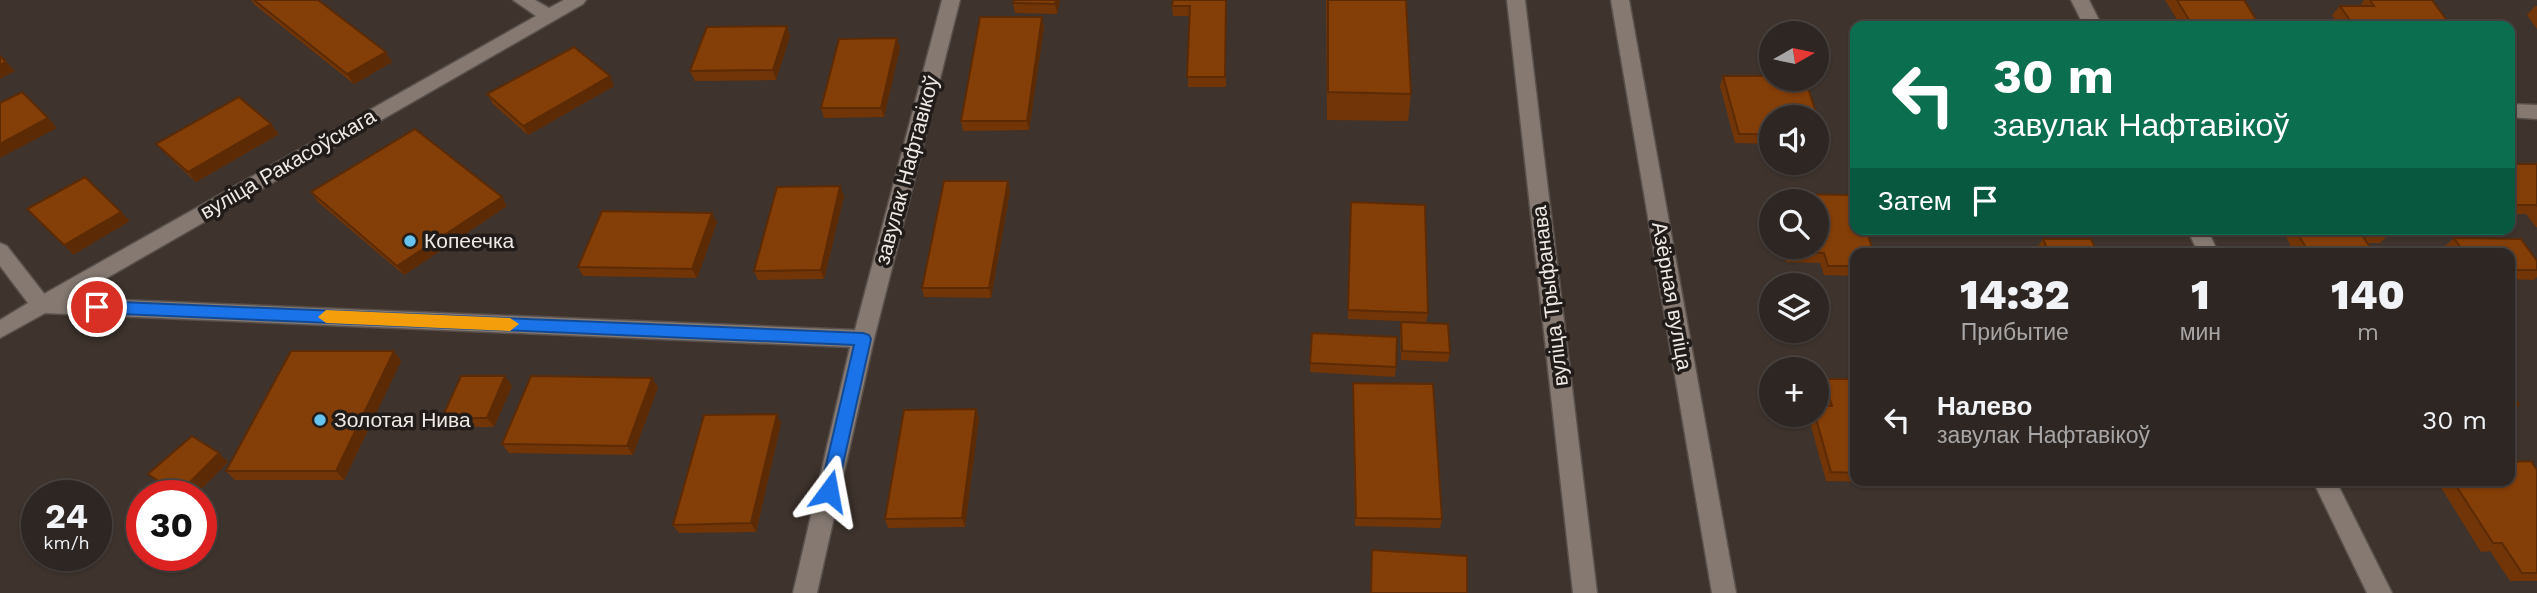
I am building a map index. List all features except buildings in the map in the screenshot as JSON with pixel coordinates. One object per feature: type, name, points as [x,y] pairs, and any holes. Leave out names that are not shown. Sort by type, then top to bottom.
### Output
[{"type":"street","points":[[522,0],[549,16]]},
{"type":"street","name":"вуліца Ракасоўскага","points":[[0,330],[577,0]]},
{"type":"street","name":"завулак Нафтавікоў","points":[[805,593],[863,339],[951,0]]},
{"type":"street","name":"вуліца Трыфанава","points":[[1516,0],[1585,593]]},
{"type":"street","name":"Азёрная вуліца","points":[[1620,0],[1724,593]]},
{"type":"street","points":[[2080,0],[2090,21]]},
{"type":"street","points":[[2515,111],[2537,112]]},
{"type":"street","points":[[0,251],[42,305],[863,339]]},
{"type":"street","points":[[2326,486],[2380,593]]},
{"type":"slow traffic","points":[[326,317],[510,324]]},
{"type":"place","name":"Копеечка","points":[[410,241]]},
{"type":"place","name":"Золотая Нива","points":[[320,420]]},
{"type":"route","points":[[97,307],[863,339],[829,491]]}]
